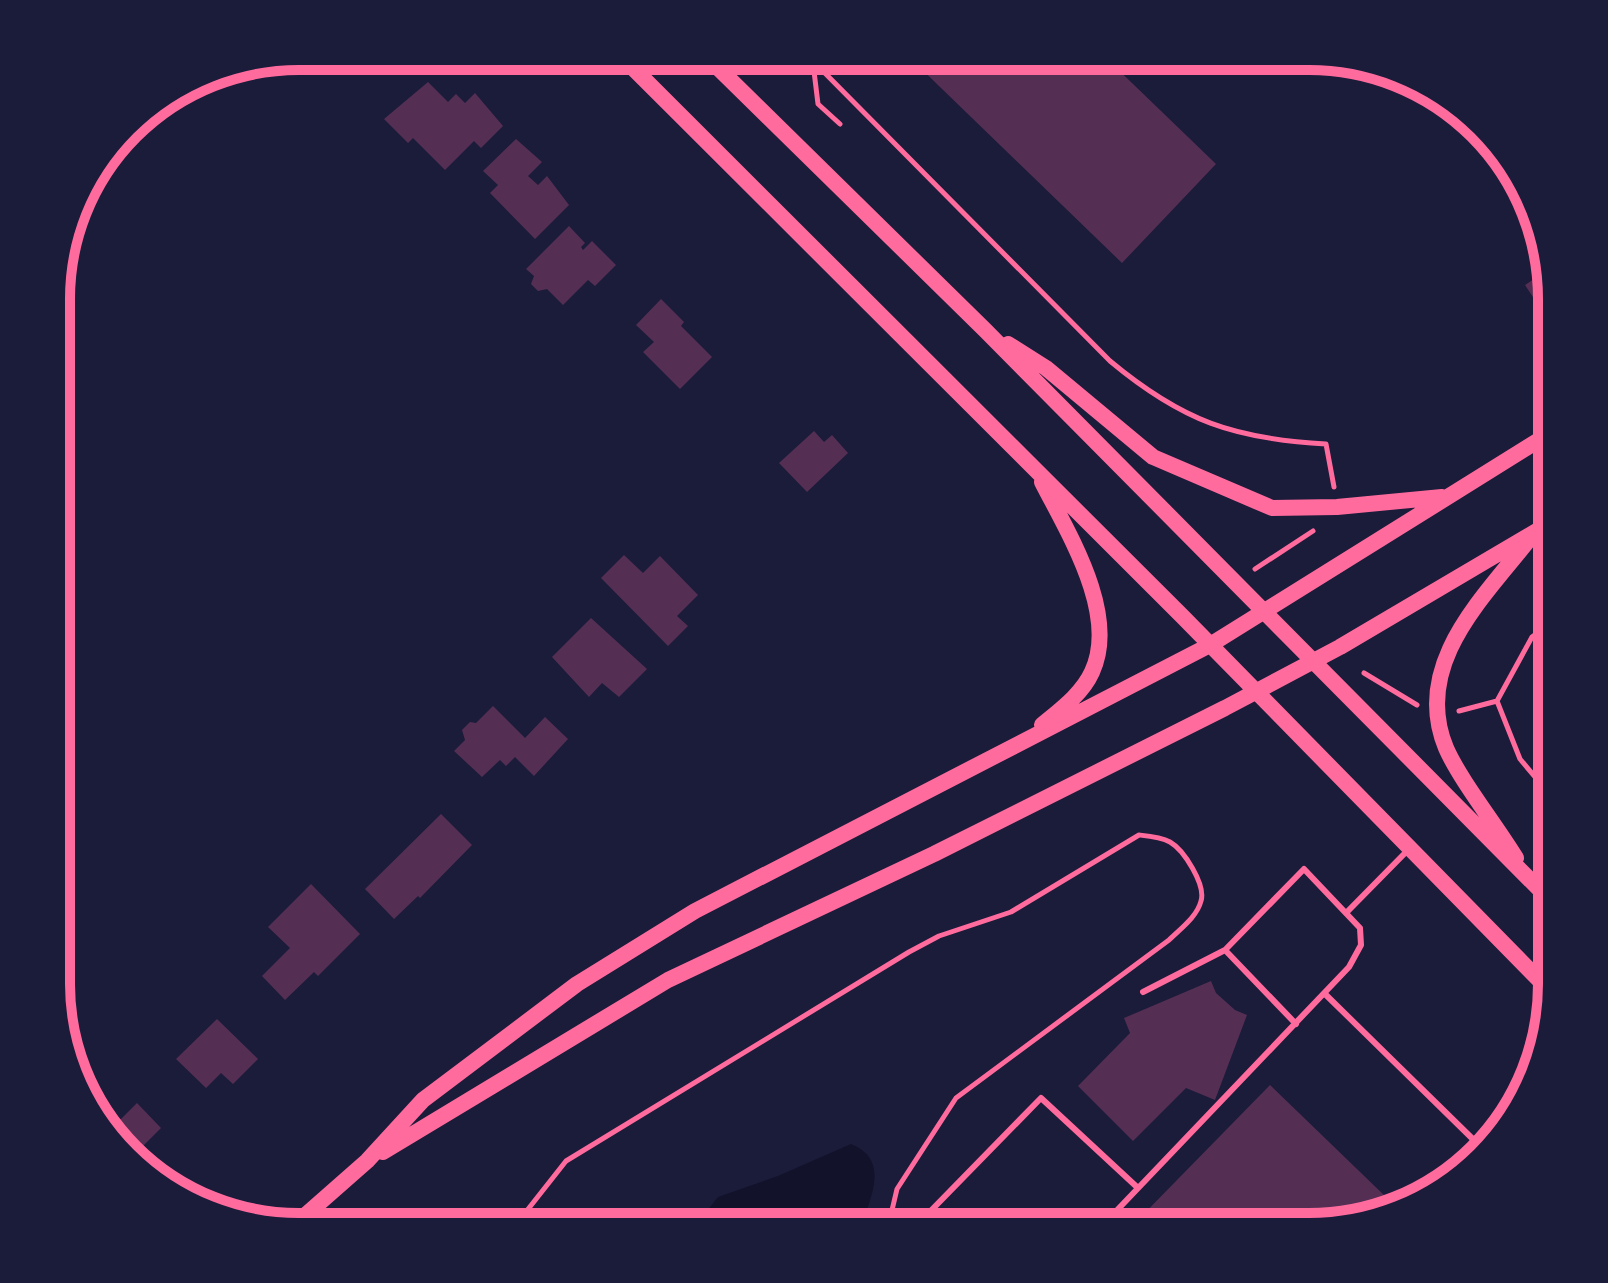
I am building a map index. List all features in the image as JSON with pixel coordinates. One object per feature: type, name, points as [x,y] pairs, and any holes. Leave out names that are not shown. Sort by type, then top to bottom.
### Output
[{"type":"main road","points":[[635,70],[1034,467],[1538,979]]},
{"type":"main road","points":[[720,70],[985,330],[1538,889]]},
{"type":"main road","points":[[985,330],[1046,368],[1153,457],[1272,508],[1337,507],[1448,496]]},
{"type":"main road","points":[[308,1213],[367,1161],[423,1100],[577,984],[695,911],[1210,645],[1538,441]]},
{"type":"main road","points":[[1012,749],[1067,705],[1092,674],[1098,656],[1098,605],[1073,544],[1034,467]]},
{"type":"main road","points":[[367,1161],[668,980],[934,854],[1255,692],[1538,531]]},
{"type":"main road","points":[[1529,880],[1447,749],[1438,718],[1442,668],[1452,637],[1534,533]]},
{"type":"lane","points":[[1346,913],[1409,849]]},
{"type":"lane","points":[[1114,1213],[1349,967],[1361,945],[1360,928],[1304,869],[1225,950],[1143,992]]},
{"type":"lane","points":[[1225,950],[1296,1024]]},
{"type":"lane","points":[[1325,994],[1475,1141]]},
{"type":"lane","points":[[929,1213],[1041,1098],[1138,1188]]},
{"type":"path","points":[[812,70],[818,104],[840,124]]},
{"type":"path","points":[[822,70],[1110,361],[1149,393],[1209,425],[1269,441],[1326,444]]},
{"type":"path","points":[[1255,569],[1264,563]]},
{"type":"path","points":[[1473,706],[1497,701],[1532,637],[1538,632]]},
{"type":"path","points":[[1497,701],[1520,759],[1538,780]]},
{"type":"path","points":[[525,1213],[566,1161],[909,952],[939,936],[1011,912],[1139,835],[1170,842],[1181,852],[1201,887],[1202,900],[1194,915],[1169,940],[956,1098],[897,1189],[891,1213]]},
{"type":"shaded area","points":[[851,1144],[863,1151],[874,1169],[873,1191],[866,1213],[706,1213],[718,1197],[778,1176]]},
{"type":"building","points":[[922,70],[1119,70],[1216,164],[1122,263]]},
{"type":"building","points":[[428,82],[448,102],[456,94],[465,103],[475,93],[503,126],[481,148],[474,141],[445,170],[413,138],[408,143],[384,119]]},
{"type":"building","points":[[516,139],[542,162],[528,176],[538,185],[547,176],[569,205],[535,239],[490,193],[498,185],[483,171]]},
{"type":"building","points":[[569,226],[585,243],[581,247],[583,250],[592,241],[616,265],[595,286],[588,280],[563,305],[547,289],[538,291],[531,284],[534,276],[526,269]]},
{"type":"building","points":[[1537,277],[1538,305],[1525,285]]},
{"type":"building","points":[[661,299],[684,322],[681,326],[712,357],[680,389],[643,352],[654,342],[636,325]]},
{"type":"building","points":[[814,431],[824,442],[832,435],[848,453],[807,492],[779,463]]},
{"type":"building","points":[[624,555],[643,573],[660,556],[698,595],[677,616],[688,626],[668,646],[601,578]]},
{"type":"building","points":[[591,618],[647,669],[619,697],[602,683],[589,697],[552,657]]},
{"type":"building","points":[[493,706],[525,738],[545,717],[568,739],[534,776],[515,757],[506,766],[500,760],[482,777],[454,751],[465,740],[462,730],[470,722],[476,723]]},
{"type":"building","points":[[441,814],[472,845],[420,898],[418,896],[394,919],[365,889]]},
{"type":"building","points":[[311,884],[360,934],[318,976],[314,972],[285,1000],[262,976],[290,948],[268,927]]},
{"type":"building","points":[[1211,981],[1216,993],[1235,1010],[1247,1015],[1215,1100],[1186,1088],[1133,1141],[1078,1086],[1130,1033],[1124,1018]]},
{"type":"building","points":[[217,1019],[258,1059],[233,1084],[221,1073],[206,1088],[176,1059]]},
{"type":"building","points":[[1270,1085],[1387,1198],[1339,1211],[1309,1213],[1145,1213]]},
{"type":"building","points":[[137,1103],[161,1128],[140,1148],[117,1123]]}]
